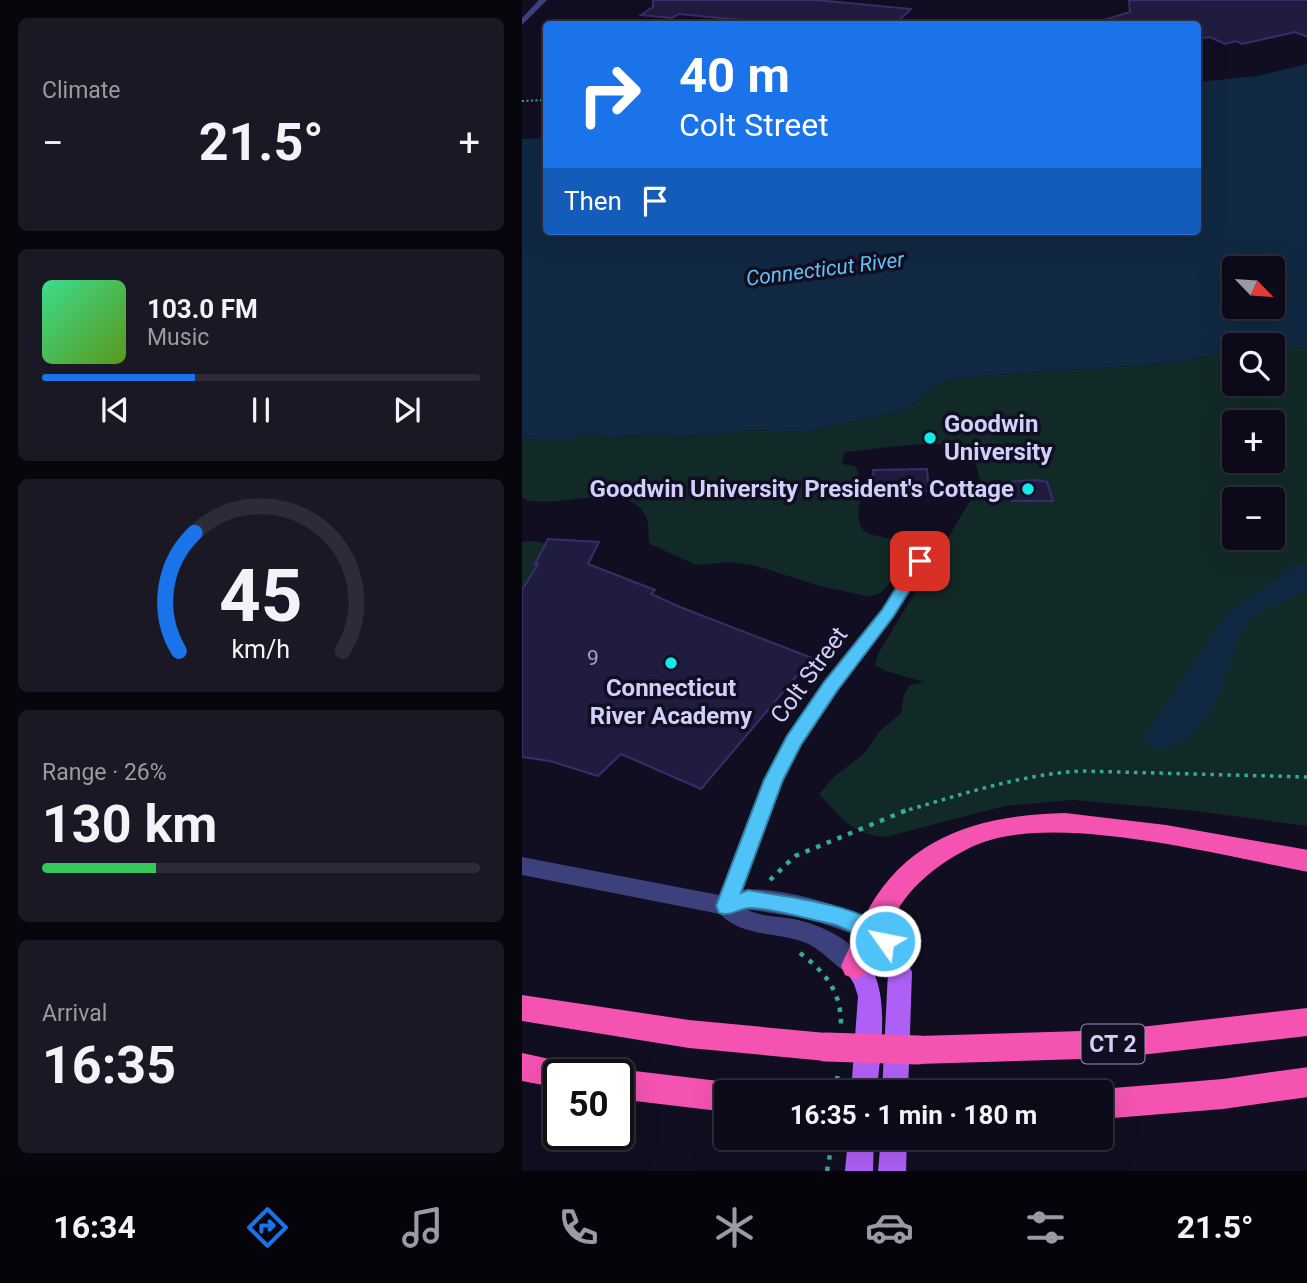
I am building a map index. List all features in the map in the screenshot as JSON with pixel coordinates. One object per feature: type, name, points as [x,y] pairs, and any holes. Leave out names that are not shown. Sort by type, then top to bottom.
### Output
[{"type":"highway","points":[[855,966],[870,930],[899,886],[932,856],[969,836],[1017,825],[1053,821],[1102,824],[1308,861]]},
{"type":"highway","name":"CT 2","points":[[522,1008],[689,1034],[835,1048],[918,1050],[1114,1044],[1308,1022]]},
{"type":"highway","points":[[522,1067],[543,1071]]},
{"type":"highway","points":[[1113,1103],[1237,1092],[1308,1082]]},
{"type":"highway","points":[[634,1086],[714,1095]]},
{"type":"main road","points":[[870,930],[889,947],[900,972],[896,1080]]},
{"type":"main road","points":[[855,966],[865,979],[870,996],[865,1080]]},
{"type":"main road","points":[[859,1171],[860,1150]]},
{"type":"main road","points":[[892,1171],[893,1150]]},
{"type":"street","points":[[522,23],[543,0]]},
{"type":"street","name":"Colt Street","points":[[726,906],[773,780],[787,753],[830,687],[888,614],[920,561]]},
{"type":"street","points":[[522,866],[726,906],[742,918],[813,935],[835,948],[855,966]]},
{"type":"street","points":[[726,906],[736,901],[752,900],[845,918],[870,930]]},
{"type":"path","points":[[522,101],[543,100]]},
{"type":"path","points":[[768,883],[779,869],[809,849],[898,813],[1011,780],[1080,771],[1308,777]]},
{"type":"path","points":[[791,950],[815,964],[837,989],[836,1080]]},
{"type":"path","points":[[827,1171],[831,1150]]},
{"type":"green space","points":[[1307,347],[1307,826],[1196,811],[1073,800],[1005,806],[885,837],[855,828],[819,794],[834,777],[865,753],[880,731],[901,713],[904,695],[910,685],[924,682],[875,665],[878,654],[979,486],[980,479],[972,450],[925,444],[845,452],[842,464],[854,466],[859,473],[855,492],[860,502],[858,517],[861,526],[866,532],[892,539],[909,550],[896,575],[882,592],[870,597],[816,585],[757,566],[730,562],[696,565],[650,544],[646,517],[637,505],[623,499],[607,497],[551,502],[522,498],[522,439],[560,441],[575,434],[611,438],[651,435],[690,437],[751,430],[805,432],[906,410],[934,387],[950,380],[1172,363],[1222,353],[1222,396],[1285,396],[1285,349]]},
{"type":"green space","points":[[522,542],[545,544],[536,564],[541,564],[522,590]]},
{"type":"water","name":"Connecticut River","points":[[1307,64],[1307,347],[1285,349],[1285,333],[1222,333],[1222,353],[1172,363],[950,380],[934,387],[906,410],[805,432],[751,430],[690,437],[651,435],[611,438],[586,434],[560,441],[522,439],[522,139],[543,138],[543,235],[1201,235],[1201,82],[1257,76]]},
{"type":"water","points":[[1293,565],[1307,565],[1307,590],[1250,620],[1235,647],[1219,695],[1198,728],[1189,738],[1167,748],[1156,748],[1144,741],[1147,732],[1229,611]]},
{"type":"building","points":[[653,0],[816,0],[911,9],[898,21],[750,21],[679,14],[672,18],[641,15],[653,7]]},
{"type":"building","points":[[1129,0],[1308,0],[1308,37],[1295,32],[1242,44],[1236,41],[1225,44],[1210,37],[1201,38],[1201,21],[1104,21],[1130,12]]},
{"type":"building","points":[[927,469],[929,491],[874,493],[873,470]]},
{"type":"building","name":"Goodwin University President's Cottage","points":[[1007,482],[1047,482],[1053,501],[1012,501]]},
{"type":"building","points":[[548,539],[599,542],[588,564],[655,590],[651,594],[680,607],[812,658],[701,789],[621,754],[598,776],[550,761],[522,757],[522,590],[538,564],[535,564]]},
{"type":"place","name":"Goodwin University","points":[[930,438]]},
{"type":"place","name":"Goodwin University President's Cottage","points":[[1028,489]]},
{"type":"place","name":"Connecticut River Academy","points":[[671,663]]},
{"type":"route","points":[[885,941],[863,925],[839,917],[748,899],[726,906],[773,780],[793,741],[830,687],[888,614],[920,561]]}]
